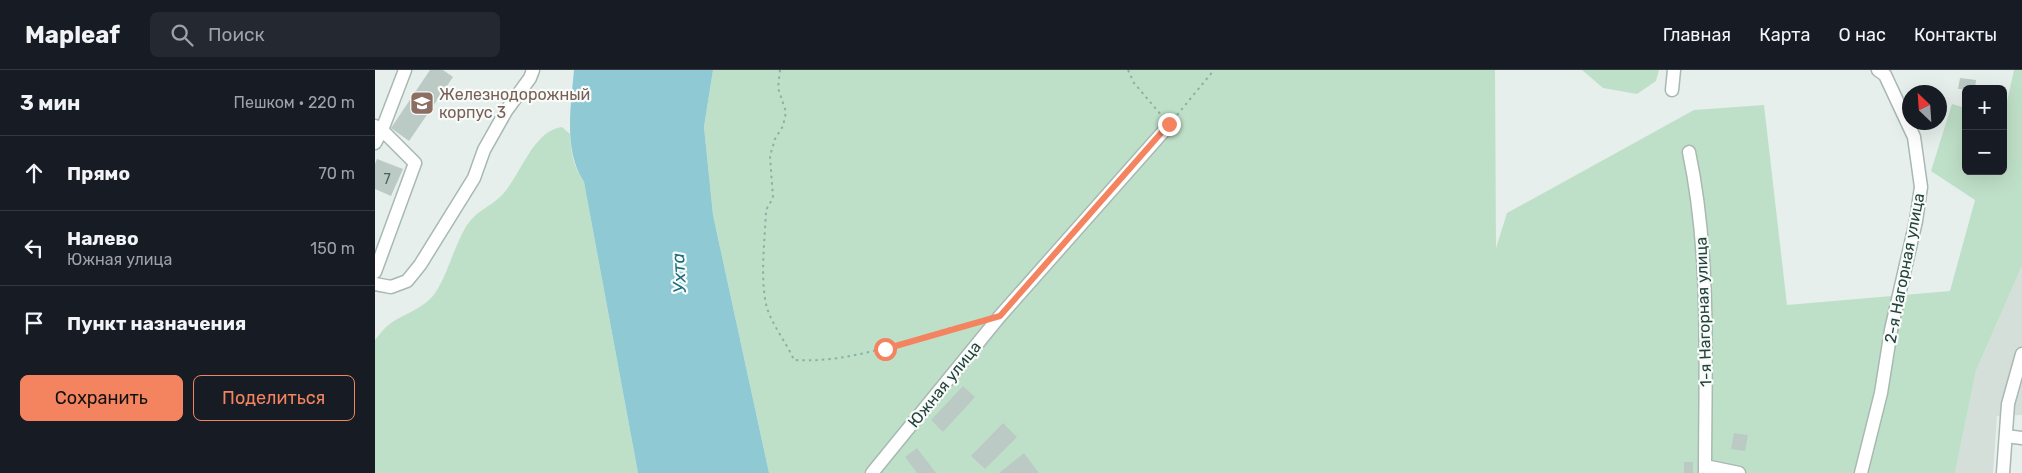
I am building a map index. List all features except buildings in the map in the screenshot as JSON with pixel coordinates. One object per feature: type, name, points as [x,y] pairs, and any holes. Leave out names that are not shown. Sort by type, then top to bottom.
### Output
[{"type":"street","points":[[375,143],[379,128],[405,70]]},
{"type":"street","points":[[375,284],[391,287],[407,280],[420,265],[474,178],[484,150],[505,111],[530,78],[533,70]]},
{"type":"street","points":[[1672,90],[1674,70]]},
{"type":"street","name":"2-я Нагорная улица","points":[[1861,473],[1881,393],[1891,330],[1916,221],[1921,187],[1914,137],[1885,75],[1878,70]]},
{"type":"street","name":"Южная улица","points":[[872,473],[1000,316],[1169,124]]},
{"type":"street","points":[[375,272],[415,163],[379,128]]},
{"type":"street","name":"1-я Нагорная улица","points":[[1689,152],[1698,195],[1703,278],[1705,470]]},
{"type":"street","points":[[2003,473],[2008,404],[2022,354]]},
{"type":"street","points":[[2006,436],[2022,438]]},
{"type":"street","points":[[1705,470],[1739,473]]},
{"type":"path","points":[[780,70],[778,88],[786,112],[783,126],[775,139],[770,156],[773,198],[766,210],[766,304],[772,321],[784,338],[794,360],[815,361],[858,356],[1000,316]]},
{"type":"path","points":[[1128,70],[1143,95],[1169,124],[1214,70]]},
{"type":"shaded area","points":[[2022,266],[2022,415],[1997,416],[1993,473],[1955,473],[1976,371]]},
{"type":"green space","points":[[713,70],[1495,70],[1496,248],[1507,213],[1694,110],[1764,105],[1787,305],[1950,291],[1975,200],[1931,171],[1944,130],[1947,130],[1947,120],[1952,104],[1962,107],[1962,175],[2007,175],[2007,101],[2014,70],[2022,70],[2022,266],[1976,371],[1955,473],[769,473],[713,215],[704,127]]},
{"type":"green space","points":[[1582,70],[1659,70],[1656,81],[1637,94],[1603,88]]},
{"type":"green space","points":[[562,127],[570,134],[573,159],[584,182],[638,473],[375,473],[375,340],[389,325],[412,312],[432,297],[437,291],[467,225],[501,196],[535,145],[552,130]]},
{"type":"water","name":"Ухта","points":[[574,70],[713,70],[704,127],[713,215],[769,473],[638,473],[584,182],[573,156],[570,113]]},
{"type":"place","name":"Железнодорожный корпус 3","points":[[422,103]]},
{"type":"route","points":[[885,349],[1000,316],[1169,124]]}]
